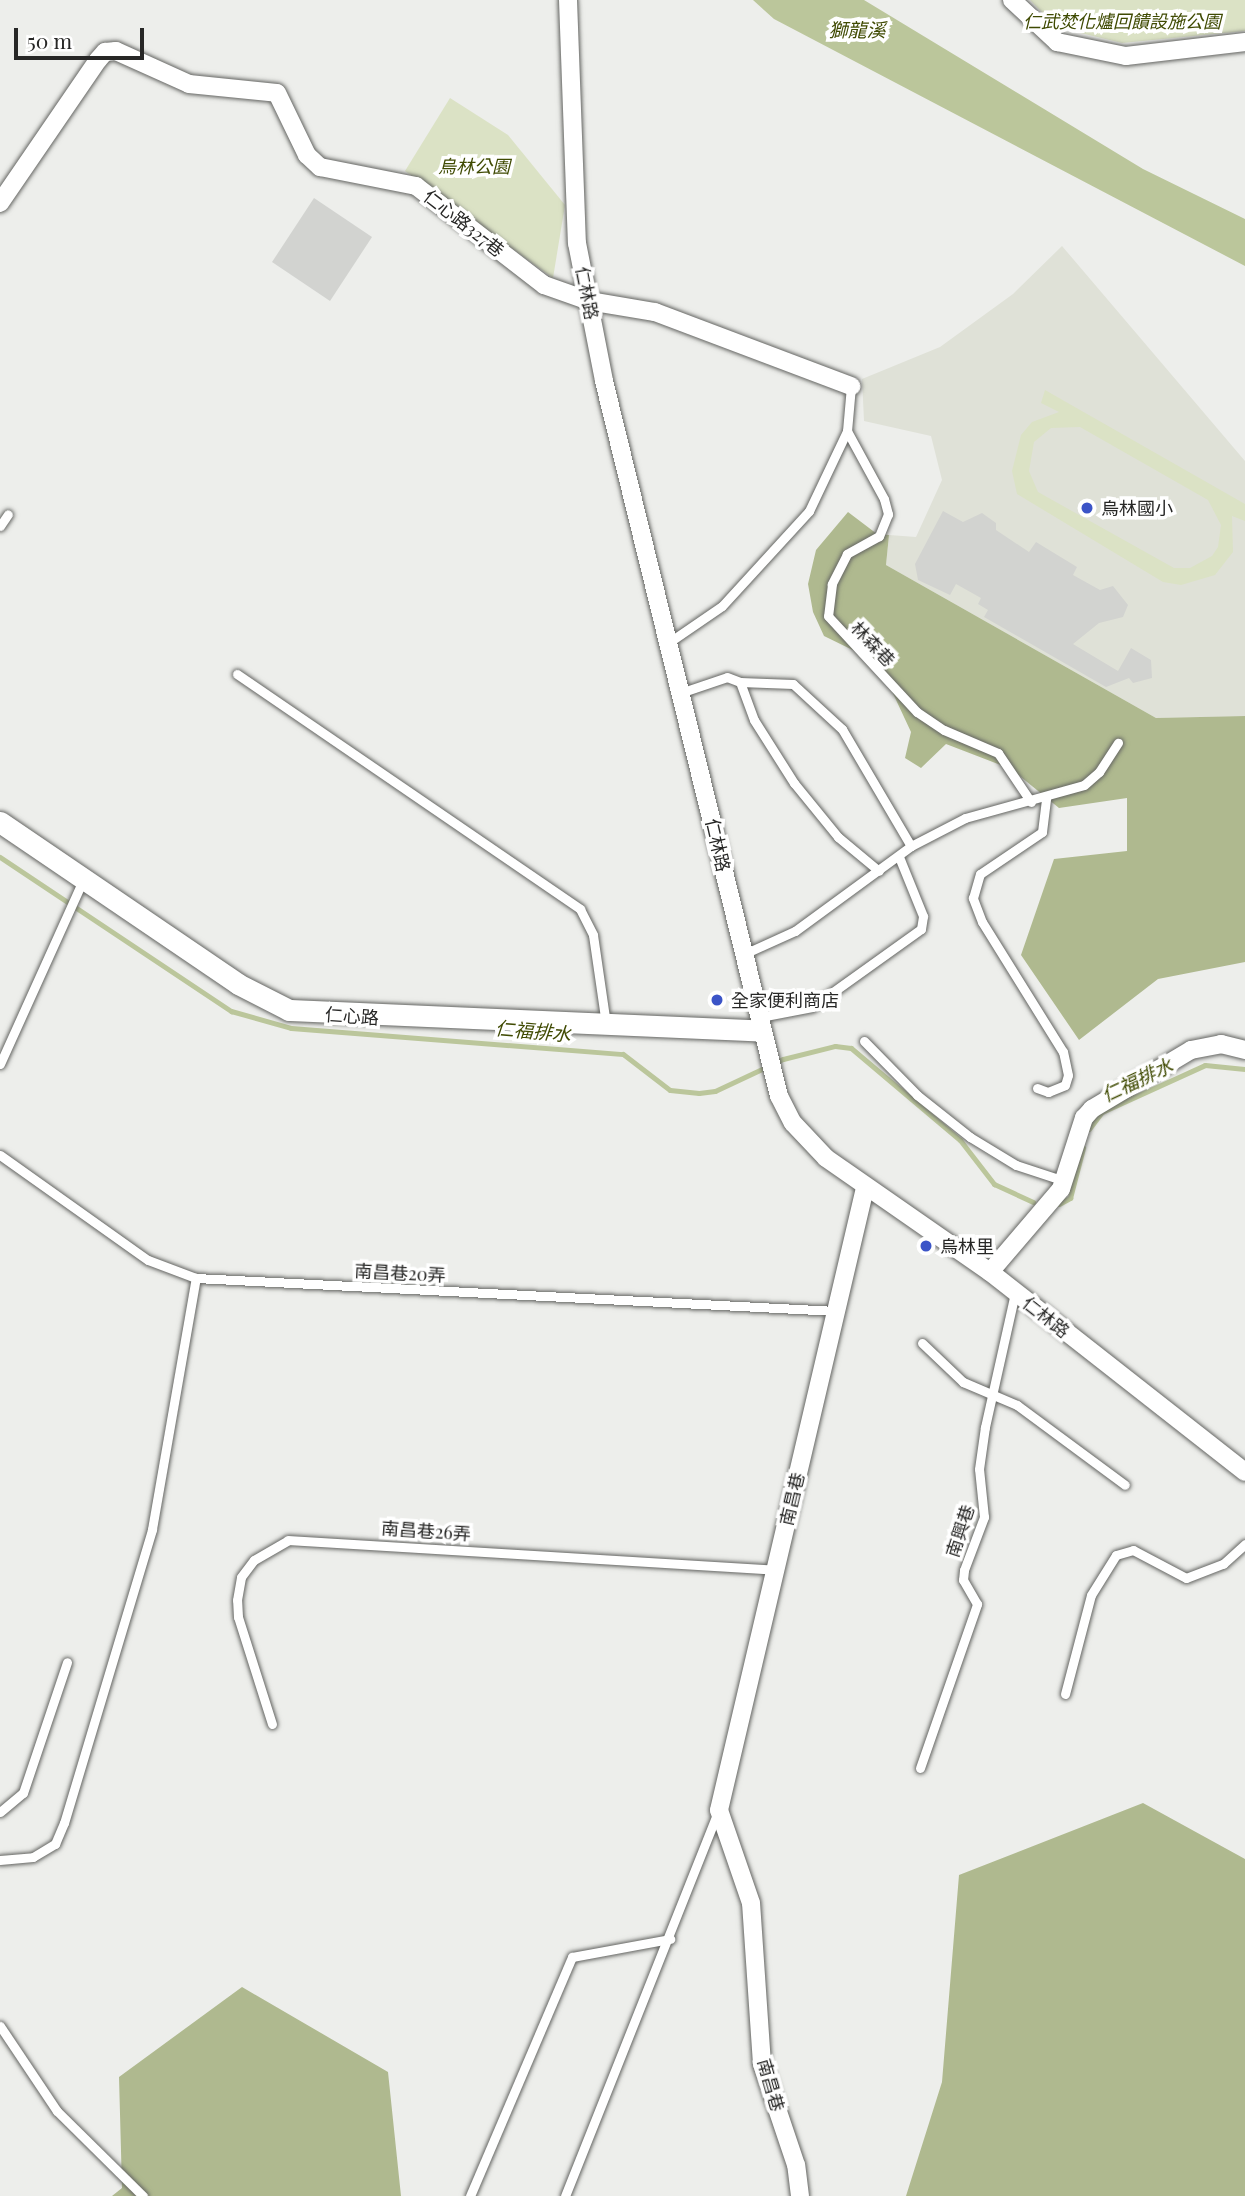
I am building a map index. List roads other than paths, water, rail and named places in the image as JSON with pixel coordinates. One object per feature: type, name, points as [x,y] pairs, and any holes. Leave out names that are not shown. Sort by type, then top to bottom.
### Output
[{"type":"street","name":"仁林路","points":[[568,0],[577,243],[668,643],[683,692],[762,1033],[774,1077],[793,1123],[865,1188],[990,1272],[1245,1472]]},
{"type":"street","points":[[1012,0],[1057,42],[1126,56],[1245,42]]},
{"type":"street","name":"仁心路327巷","points":[[0,203],[98,60],[105,52],[116,51],[189,84],[277,93],[307,155],[320,167],[416,186],[544,285],[589,300]]},
{"type":"street","points":[[589,300],[655,312],[851,386]]},
{"type":"street","name":"仁心路","points":[[0,822],[78,892],[237,984],[289,1010],[762,1033]]},
{"type":"street","points":[[990,1272],[1065,1181],[1084,1118],[1092,1109],[1191,1050],[1221,1044],[1245,1049]]},
{"type":"street","name":"南昌巷","points":[[800,2196],[796,2165],[762,2064],[751,1903],[719,1810],[865,1188]]},
{"type":"lane","points":[[668,643],[722,606],[809,511],[847,431],[851,386]]},
{"type":"lane","name":"林森巷","points":[[847,431],[884,499],[888,514],[878,536],[847,554],[832,584],[828,616],[841,635],[917,712],[944,730],[998,753],[1031,802]]},
{"type":"lane","points":[[0,526],[8,513]]},
{"type":"lane","points":[[237,674],[580,909],[593,935],[606,1026]]},
{"type":"lane","points":[[683,692],[727,677],[740,682],[793,684],[842,729],[911,846]]},
{"type":"lane","points":[[740,682],[754,720],[794,783],[838,837],[878,872]]},
{"type":"lane","points":[[743,954],[795,931],[911,846],[965,818],[1046,798],[1084,785],[1099,772],[1118,743]]},
{"type":"lane","points":[[1037,1088],[1048,1092],[1065,1085],[1068,1075],[1063,1052],[982,922],[973,898],[980,874],[1042,832],[1046,798]]},
{"type":"lane","points":[[762,1033],[813,1007],[921,929],[923,916],[899,857]]},
{"type":"lane","points":[[0,1064],[78,892]]},
{"type":"lane","points":[[864,1041],[917,1095],[970,1137],[1016,1165],[1065,1181]]},
{"type":"lane","name":"南昌巷20弄","points":[[0,1155],[148,1260],[196,1279],[836,1311]]},
{"type":"lane","points":[[0,1860],[33,1857],[55,1844],[64,1823],[152,1529],[196,1279]]},
{"type":"lane","name":"南興巷","points":[[920,1768],[977,1604],[963,1580],[984,1517],[979,1469],[1015,1293]]},
{"type":"lane","points":[[922,1343],[963,1382],[1017,1405],[1125,1485]]},
{"type":"lane","name":"南昌巷26弄","points":[[272,1724],[238,1617],[237,1600],[241,1577],[254,1560],[288,1541],[775,1570]]},
{"type":"lane","points":[[1065,1694],[1091,1595],[1116,1555],[1133,1550],[1186,1578],[1223,1564],[1245,1544]]},
{"type":"lane","points":[[0,1812],[23,1793],[66,1662]]},
{"type":"lane","name":"南昌巷","points":[[565,2196],[670,1939],[719,1810]]},
{"type":"lane","points":[[470,2196],[572,1957],[670,1939]]},
{"type":"lane","points":[[0,2026],[57,2111],[143,2196]]},
{"type":"water","name":"獅龍溪","points":[[753,0],[864,0],[1143,169],[1245,219],[1245,266],[774,19]]},
{"type":"waterway","name":"仁福排水","points":[[0,857],[231,1011],[291,1028],[623,1054],[670,1090],[699,1093],[715,1091],[783,1059],[835,1046],[851,1048],[960,1140],[994,1184],[1033,1202]]},
{"type":"waterway","name":"仁福排水","points":[[1089,1129],[1102,1112],[1205,1065],[1245,1069]]},
{"type":"waterway","name":"仁福排水","points":[[1059,1204],[1070,1198],[1083,1148]]},
{"type":"place","name":"烏林國小","points":[[1087,508]]},
{"type":"place","name":"全家便利商店","points":[[717,1000]]},
{"type":"place","name":"烏林里","points":[[926,1246]]},
{"type":"park label","name":"仁武焚化爐回饋設施公園","points":[[1122,21]]},
{"type":"park label","name":"烏林公園","points":[[474,166]]}]
